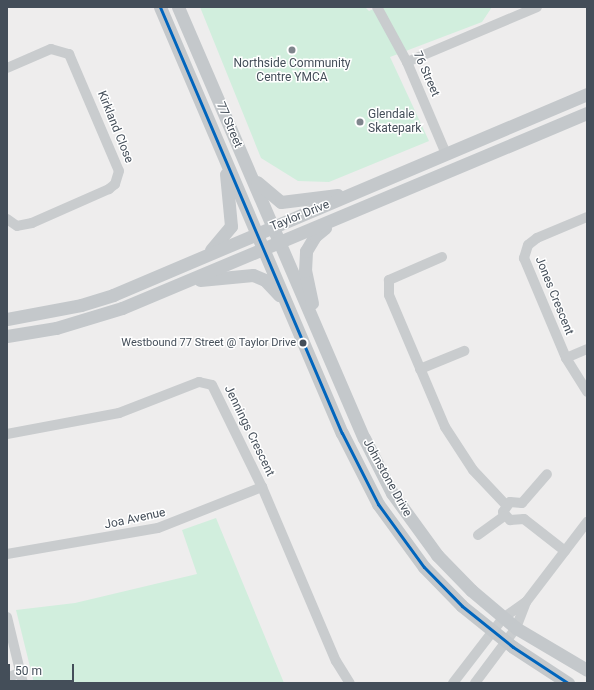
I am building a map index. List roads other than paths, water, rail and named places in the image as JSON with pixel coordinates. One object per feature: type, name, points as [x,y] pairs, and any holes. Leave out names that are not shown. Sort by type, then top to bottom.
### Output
[{"type":"main road","name":"77 Street","points":[[160,7],[264,250]]},
{"type":"main road","name":"77 Street","points":[[178,7],[279,244]]},
{"type":"main road","name":"Taylor Drive","points":[[7,320],[81,305],[202,258],[587,94]]},
{"type":"main road","name":"Taylor Drive","points":[[7,336],[86,321],[279,244],[587,114]]},
{"type":"main road","points":[[202,258],[222,241],[231,226],[230,194],[221,147]]},
{"type":"main road","points":[[244,161],[267,194],[281,202],[361,191]]},
{"type":"main road","points":[[320,337],[307,285],[306,251],[314,236],[334,221]]},
{"type":"main road","name":"Johnstone Drive","points":[[279,244],[364,438],[396,498],[437,555],[503,618],[516,628],[587,670]]},
{"type":"main road","name":"Johnstone Drive","points":[[264,250],[348,446],[378,504],[424,567],[492,632],[568,683]]},
{"type":"main road","points":[[185,282],[253,275],[274,288],[288,306]]},
{"type":"street","name":"76 Street","points":[[377,7],[407,62],[446,154]]},
{"type":"street","points":[[407,62],[537,7]]},
{"type":"street","name":"Kirkland Close","points":[[7,68],[51,49],[69,54],[119,171],[115,184],[109,189],[32,223],[17,226],[7,219]]},
{"type":"street","name":"Jones Crescent","points":[[587,217],[537,238],[525,250],[526,265],[566,358],[587,392]]},
{"type":"street","points":[[442,257],[389,280],[389,295],[445,427],[473,470],[506,505]]},
{"type":"street","points":[[566,358],[587,349]]},
{"type":"street","points":[[420,369],[464,351]]},
{"type":"street","name":"Jennings Crescent","points":[[7,434],[98,418],[194,383],[208,383],[219,396],[262,487],[336,660],[350,683]]},
{"type":"street","points":[[506,505],[522,503],[547,474]]},
{"type":"street","name":"Joa Avenue","points":[[7,554],[158,528],[262,487]]},
{"type":"street","points":[[522,503],[524,519]]},
{"type":"street","points":[[478,535],[504,516],[506,505]]},
{"type":"street","points":[[504,516],[510,520],[524,519],[565,551]]},
{"type":"street","points":[[475,683],[516,628],[526,602],[587,522]]},
{"type":"street","points":[[453,683],[503,618],[526,602]]},
{"type":"street","points":[[7,617],[23,683]]},
{"type":"street","points":[[7,678],[21,672]]},
{"type":"place","name":"Northside Community Centre YMCA","points":[[292,50]]},
{"type":"place","name":"Glendale Skatepark","points":[[360,122]]},
{"type":"place","name":"Westbound 77 Street @ Taylor Drive","points":[[303,343]]}]
